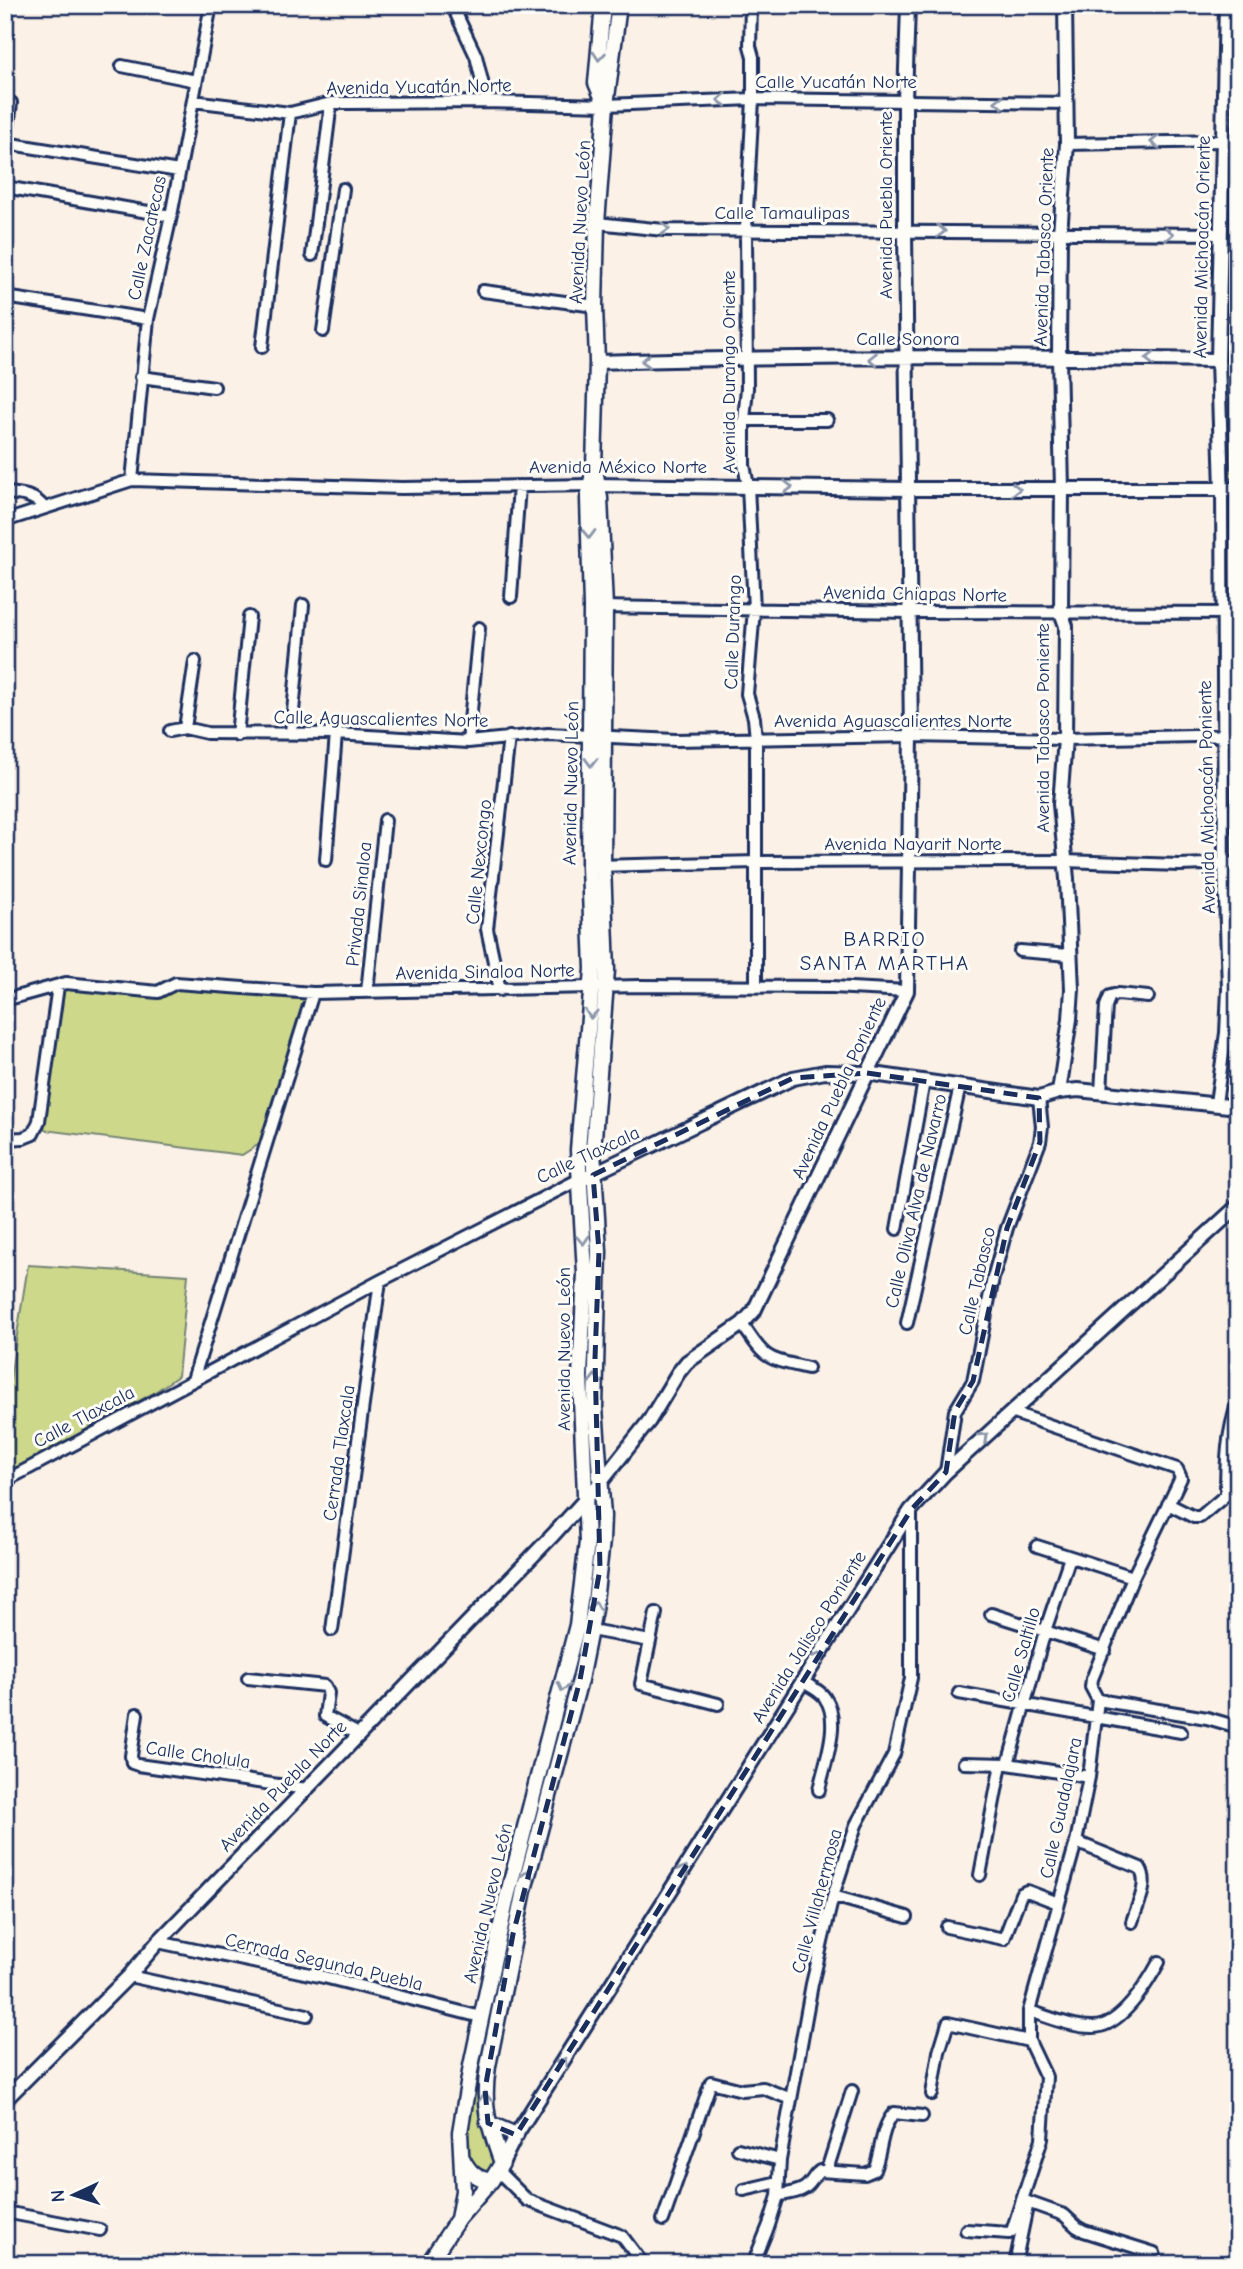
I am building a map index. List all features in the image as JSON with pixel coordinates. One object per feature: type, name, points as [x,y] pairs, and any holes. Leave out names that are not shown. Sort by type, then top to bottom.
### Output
[{"type":"main road","name":"Avenida Nuevo León","points":[[603,5],[596,82],[606,105]]},
{"type":"main road","name":"Avenida Nuevo León","points":[[497,2171],[485,2089],[513,1934],[591,1630],[603,1541],[595,1408],[599,1251],[586,1177],[578,1150],[600,987],[596,866],[598,607],[589,499],[594,485],[597,223],[606,105],[619,5]]},
{"type":"main road","name":"Avenida Nuevo León","points":[[458,2219],[463,2202],[460,2132],[481,2017],[507,1897],[577,1625],[587,1542],[580,1376],[586,1177]]},
{"type":"main road","points":[[488,2123],[516,2135]]},
{"type":"main road","points":[[461,2156],[477,2178],[497,2171]]},
{"type":"main road","points":[[428,2264],[458,2219],[497,2171]]},
{"type":"street","name":"Calle Zacatecas","points":[[132,480],[148,319],[171,216],[211,5]]},
{"type":"street","points":[[452,5],[476,56],[487,102]]},
{"type":"street","name":"Avenida Durango Oriente","points":[[748,486],[744,465],[744,420],[747,388],[746,230],[753,99],[751,5]]},
{"type":"street","name":"Avenida Puebla Oriente","points":[[908,5],[905,231],[909,489]]},
{"type":"street","name":"Avenida Tabasco Oriente","points":[[1062,489],[1059,357],[1060,233],[1067,144],[1065,5]]},
{"type":"street","name":"Avenida Michoacán Oriente","points":[[1222,490],[1218,360],[1219,234],[1223,141],[1231,69],[1226,5]]},
{"type":"street","points":[[122,66],[196,81]]},
{"type":"street","name":"Calle Yucatán Norte","points":[[606,105],[753,99],[1067,103]]},
{"type":"street","points":[[5,100],[11,103],[6,143],[179,172]]},
{"type":"street","name":"Avenida Yucatán Norte","points":[[193,101],[290,113],[331,103],[487,102],[606,105]]},
{"type":"street","points":[[312,256],[331,103]]},
{"type":"street","points":[[262,347],[290,113]]},
{"type":"street","points":[[1067,144],[1238,141]]},
{"type":"street","points":[[5,187],[171,216]]},
{"type":"street","points":[[323,331],[343,189]]},
{"type":"street","name":"Calle Tamaulipas","points":[[597,223],[663,230],[1219,234]]},
{"type":"street","points":[[315,229],[337,230]]},
{"type":"street","points":[[483,291],[595,306]]},
{"type":"street","points":[[5,297],[148,319]]},
{"type":"street","name":"Calle Sonora","points":[[597,362],[746,358],[1059,357],[1218,360]]},
{"type":"street","points":[[141,377],[214,387]]},
{"type":"street","points":[[744,420],[827,420]]},
{"type":"street","name":"Avenida México Norte","points":[[5,521],[132,480],[402,488],[594,485],[1238,489]]},
{"type":"street","points":[[511,597],[520,486]]},
{"type":"street","name":"Calle Durango","points":[[748,486],[754,608],[747,694],[756,738],[756,986]]},
{"type":"street","name":"Avenida Puebla Poniente","points":[[586,1499],[649,1421],[687,1362],[742,1324],[754,1311],[907,991],[911,736],[909,489]]},
{"type":"street","name":"Avenida Tabasco Poniente","points":[[1059,1092],[1072,989],[1067,879],[1060,804],[1065,739],[1066,626],[1060,612],[1062,489]]},
{"type":"street","name":"Avenida Michoacán Poniente","points":[[1216,1103],[1233,989],[1224,863],[1222,490]]},
{"type":"street","points":[[5,492],[38,500],[44,508]]},
{"type":"street","points":[[290,733],[303,605]]},
{"type":"street","name":"Avenida Chiapas Norte","points":[[598,607],[910,612],[1238,612]]},
{"type":"street","points":[[237,735],[249,617]]},
{"type":"street","points":[[468,742],[479,628]]},
{"type":"street","points":[[185,728],[195,661]]},
{"type":"street","name":"Calle Aguascalientes Norte","points":[[170,731],[185,728],[237,735],[336,734],[468,742],[548,734],[597,736]]},
{"type":"street","points":[[326,860],[336,734]]},
{"type":"street","name":"Avenida Aguascalientes Norte","points":[[597,736],[675,740],[911,736],[1065,739],[1238,735]]},
{"type":"street","name":"Calle Nexcongo","points":[[500,990],[487,929],[509,737]]},
{"type":"street","name":"Privada Sinaloa","points":[[367,992],[385,820]]},
{"type":"street","name":"Avenida Nayarit Norte","points":[[596,866],[757,862],[1064,861],[1179,865],[1238,863]]},
{"type":"street","points":[[1020,951],[1069,955]]},
{"type":"street","name":"Avenida Sinaloa Norte","points":[[5,1000],[62,985],[158,992],[176,983],[313,993],[756,986],[907,991]]},
{"type":"street","points":[[5,1139],[23,1138],[33,1133],[39,1121],[62,985]]},
{"type":"street","points":[[193,1380],[313,993]]},
{"type":"street","points":[[1101,1092],[1106,1006],[1110,996],[1118,994],[1148,997]]},
{"type":"street","name":"Calle Tlaxcala","points":[[5,1481],[380,1281],[586,1177],[793,1078],[825,1072],[867,1073],[1039,1098],[1078,1090],[1238,1107]]},
{"type":"street","points":[[897,1228],[924,1081]]},
{"type":"street","name":"Calle Oliva Alva de Navarro","points":[[907,1323],[960,1086]]},
{"type":"street","name":"Calle Tabasco","points":[[946,1472],[955,1412],[973,1381],[993,1278],[1007,1228],[1040,1142],[1042,1127],[1039,1098]]},
{"type":"street","name":"Avenida Jalisco Poniente","points":[[497,2171],[516,2135],[911,1510],[946,1472],[1238,1206]]},
{"type":"street","name":"Cerrada Tlaxcala","points":[[332,1630],[380,1281]]},
{"type":"street","points":[[742,1324],[761,1353],[771,1359],[808,1368]]},
{"type":"street","points":[[1226,1495],[1226,1450],[1230,1423],[1238,1402]]},
{"type":"street","name":"Calle Guadalajara","points":[[1011,1412],[1177,1469],[1181,1478],[1133,1577],[1091,1679],[1091,1687],[1098,1700],[1089,1777],[1076,1842],[1029,2011],[1029,2041],[1046,2077],[1042,2139],[1025,2201]]},
{"type":"street","points":[[1168,1504],[1194,1517],[1200,1517],[1238,1487]]},
{"type":"street","name":"Avenida Puebla Norte","points":[[5,2099],[129,1976],[158,1942],[586,1499]]},
{"type":"street","name":"Calle Villahermosa","points":[[753,2264],[778,2196],[780,2160],[812,1984],[833,1896],[856,1825],[894,1754],[911,1678],[911,1510]]},
{"type":"street","points":[[1037,1546],[1133,1577]]},
{"type":"street","name":"Calle Saltillo","points":[[979,1875],[1005,1763],[1070,1557]]},
{"type":"street","points":[[656,1614],[641,1684],[718,1704]]},
{"type":"street","points":[[991,1614],[1105,1650]]},
{"type":"street","points":[[591,1630],[650,1642]]},
{"type":"street","points":[[247,1678],[325,1686],[328,1688],[325,1716],[360,1735]]},
{"type":"street","points":[[803,1682],[825,1696],[830,1710],[832,1726],[819,1790]]},
{"type":"street","points":[[959,1693],[1181,1732]]},
{"type":"street","points":[[1098,1700],[1208,1717],[1238,1727]]},
{"type":"street","name":"Calle Cholula","points":[[137,1714],[132,1763],[307,1789]]},
{"type":"street","points":[[964,1763],[1005,1763],[1089,1777]]},
{"type":"street","points":[[1076,1842],[1140,1868],[1145,1875],[1145,1883],[1132,1922]]},
{"type":"street","points":[[947,1927],[1004,1939],[1021,1894],[1027,1891],[1058,1903]]},
{"type":"street","points":[[833,1896],[907,1917]]},
{"type":"street","name":"Cerrada Segunda Puebla","points":[[158,1942],[324,1977],[481,2017]]},
{"type":"street","points":[[1029,2011],[1081,2026],[1094,2028],[1109,2024],[1142,1993],[1159,1962]]},
{"type":"street","points":[[129,1976],[307,2015]]},
{"type":"street","points":[[932,2094],[939,2052],[948,2023],[1029,2041]]},
{"type":"street","points":[[663,2220],[711,2082],[742,2090],[762,2088],[791,2099]]},
{"type":"street","points":[[827,2170],[852,2091]]},
{"type":"street","points":[[778,2196],[802,2190],[816,2172],[827,2170],[865,2174],[874,2170],[883,2133],[894,2113],[922,2116]]},
{"type":"street","points":[[738,2149],[780,2160]]},
{"type":"street","points":[[497,2171],[527,2200],[622,2236],[643,2264]]},
{"type":"street","points":[[744,2190],[778,2182]]},
{"type":"street","points":[[966,2230],[1009,2233],[1025,2201]]},
{"type":"street","points":[[1025,2201],[1064,2215],[1084,2231],[1154,2253]]},
{"type":"street","points":[[1015,2264],[1025,2201]]},
{"type":"street","points":[[5,2213],[100,2230]]},
{"type":"highlighted area","points":[[867,1073],[1039,1098],[1040,1142],[1007,1228],[973,1381],[955,1411],[946,1472],[911,1510],[516,2135],[488,2123],[485,2089],[513,1934],[580,1680],[600,1569],[595,1358],[599,1251],[593,1175],[793,1078]]},
{"type":"green space","points":[[1228,211],[1238,212],[1238,478],[1230,478]]},
{"type":"green space","points":[[63,987],[170,987],[307,997],[262,1142],[242,1155],[44,1130]]},
{"type":"green space","points":[[28,1265],[188,1275],[178,1376],[152,1394],[5,1474],[5,1399]]},
{"type":"green space","points":[[598,1488],[596,1594],[483,2093],[499,2169],[484,2175],[476,2167],[468,2151],[467,2136],[472,2107],[469,2102],[532,1811],[577,1632],[586,1498]]},
{"type":"district","name":"BARRIO SANTA MARTHA","points":[[885,951]]}]
